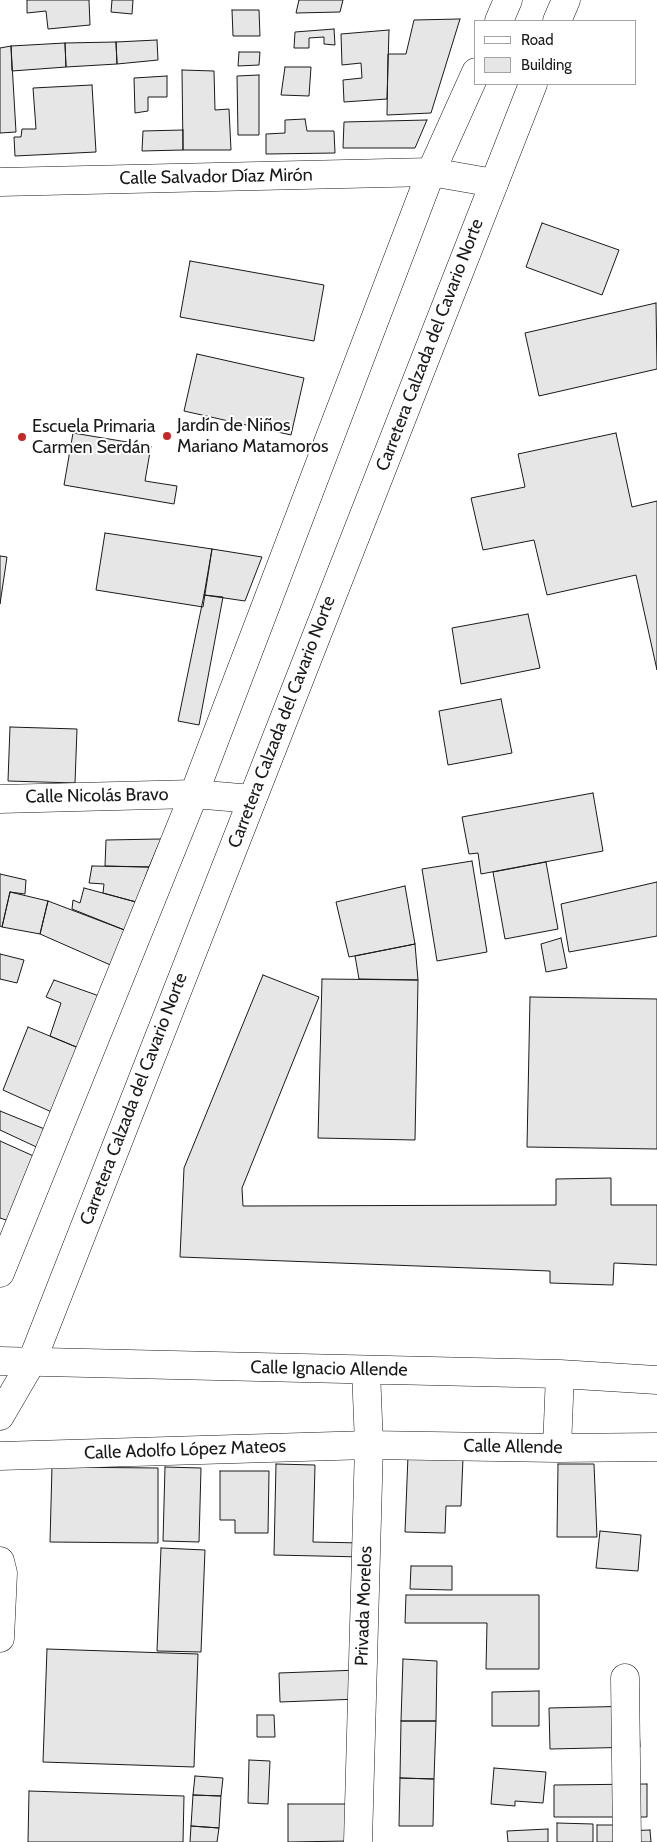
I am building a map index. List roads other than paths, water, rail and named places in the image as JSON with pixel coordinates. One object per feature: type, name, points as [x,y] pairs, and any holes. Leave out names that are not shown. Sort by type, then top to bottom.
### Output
[{"type":"street","points":[[499,20],[508,0]]},
{"type":"street","points":[[557,20],[566,0]]},
{"type":"street","points":[[0,1273],[194,794],[431,172],[474,76]]},
{"type":"street","name":"Carretera Calzada del Cavario Norte","points":[[0,1416],[32,1361],[533,85]]},
{"type":"street","name":"Calle Salvador Díaz Mirón","points":[[0,182],[431,172],[494,183]]},
{"type":"street","name":"Calle Nicolás Bravo","points":[[0,799],[194,794],[252,799]]},
{"type":"street","name":"Calle Ignacio Allende","points":[[0,1361],[560,1374],[657,1380]]},
{"type":"street","name":"Privada Morelos","points":[[358,1842],[369,1444],[366,1370]]},
{"type":"street","points":[[557,1448],[560,1374]]},
{"type":"street","name":"Calle Allende","points":[[369,1444],[557,1448],[657,1447]]},
{"type":"street","name":"Calle Adolfo López Mateos","points":[[0,1456],[369,1444]]},
{"type":"street","points":[[0,1561],[3,1573],[0,1638]]},
{"type":"street","points":[[625,1678],[627,1842]]},
{"type":"place","name":"Jardín de Niños Mariano Matamoros","points":[[167,436]]},
{"type":"place","name":"Escuela Primaria Carmen Serdán","points":[[22,437]]}]
